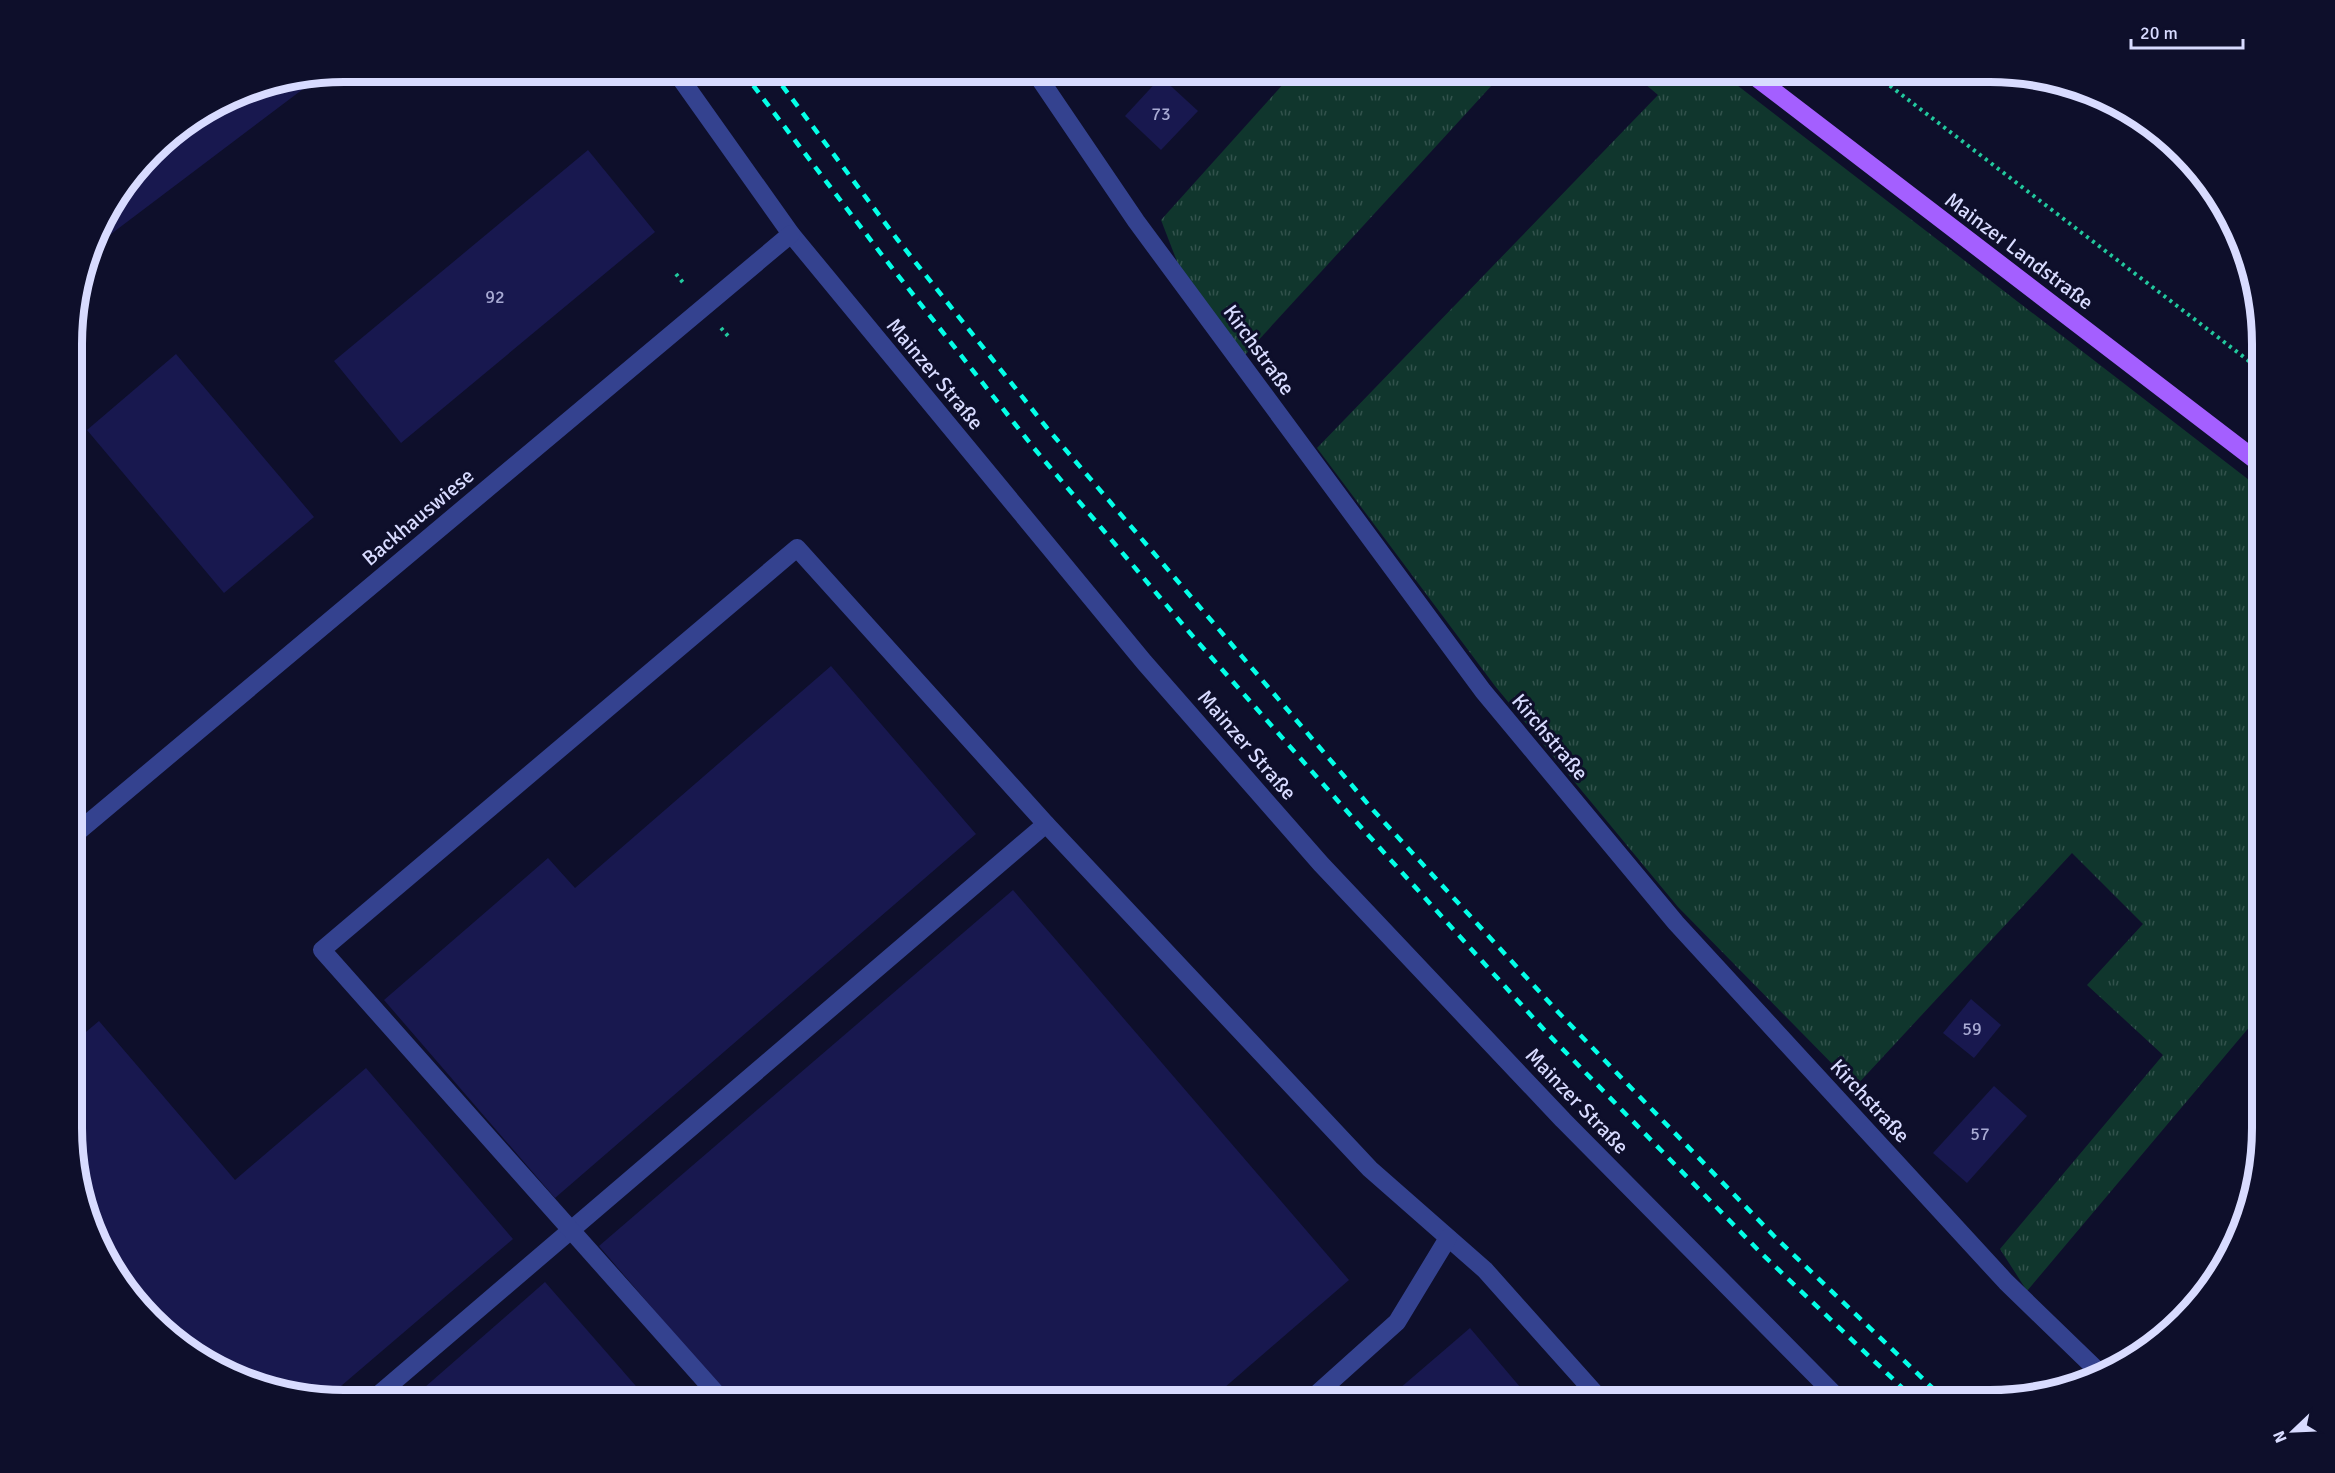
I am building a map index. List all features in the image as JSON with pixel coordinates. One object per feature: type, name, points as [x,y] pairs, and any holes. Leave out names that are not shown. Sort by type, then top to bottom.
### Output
[{"type":"main road","name":"Mainzer Landstraße","points":[[1762,82],[2252,457]]},
{"type":"street","name":"Mainzer Straße","points":[[683,82],[791,234],[1144,662],[1321,864],[1563,1120],[1829,1390]]},
{"type":"street","name":"Kirchstraße","points":[[1042,82],[1136,221],[1491,700],[1676,923],[2006,1282],[2096,1369]]},
{"type":"street","name":"Backhauswiese","points":[[82,828],[791,234]]},
{"type":"street","points":[[713,1390],[321,950],[797,548],[1046,824],[1370,1169],[1485,1269],[1592,1390]]},
{"type":"street","points":[[384,1390],[1046,824]]},
{"type":"street","points":[[1321,1390],[1397,1322],[1448,1238]]},
{"type":"path","points":[[1885,82],[2252,363]]},
{"type":"green space","points":[[1285,82],[1495,82],[1244,356],[1178,264],[1161,220]]},
{"type":"green space","points":[[1643,82],[1733,82],[2252,482],[2252,1024],[2027,1291],[2000,1249],[2163,1055],[2087,985],[2143,924],[2072,853],[1855,1087],[1678,907],[1495,686],[1317,448],[1658,95]]},
{"type":"building","points":[[1156,82],[1166,82],[1198,111],[1161,150],[1125,116]]},
{"type":"building","points":[[308,85],[104,240],[118,213],[147,172],[185,137],[228,109],[244,102],[276,91]]},
{"type":"building","points":[[588,150],[655,232],[401,443],[334,361]]},
{"type":"building","points":[[176,354],[314,517],[224,593],[87,430]]},
{"type":"building","points":[[831,666],[976,834],[555,1198],[384,1000],[548,858],[575,888]]},
{"type":"building","points":[[1013,890],[1349,1280],[1222,1390],[723,1390],[599,1246]]},
{"type":"building","points":[[1971,999],[2001,1025],[1974,1058],[1943,1033]]},
{"type":"building","points":[[99,1021],[235,1180],[366,1068],[513,1239],[336,1390],[276,1382],[228,1364],[185,1336],[159,1314],[137,1288],[109,1245],[91,1197],[85,1163],[82,1129],[82,1035]]},
{"type":"building","points":[[1994,1086],[2027,1116],[1967,1183],[1933,1153]]},
{"type":"building","points":[[545,1282],[639,1390],[422,1390]]},
{"type":"building","points":[[1470,1328],[1523,1390],[1398,1390]]},
{"type":"railway","points":[[751,82],[882,255],[1033,447],[1190,633],[1360,826],[1547,1033],[1761,1253],[1905,1390]]},
{"type":"railway","points":[[779,82],[897,239],[1047,428],[1373,810],[1559,1013],[1774,1236],[1935,1390]]}]
